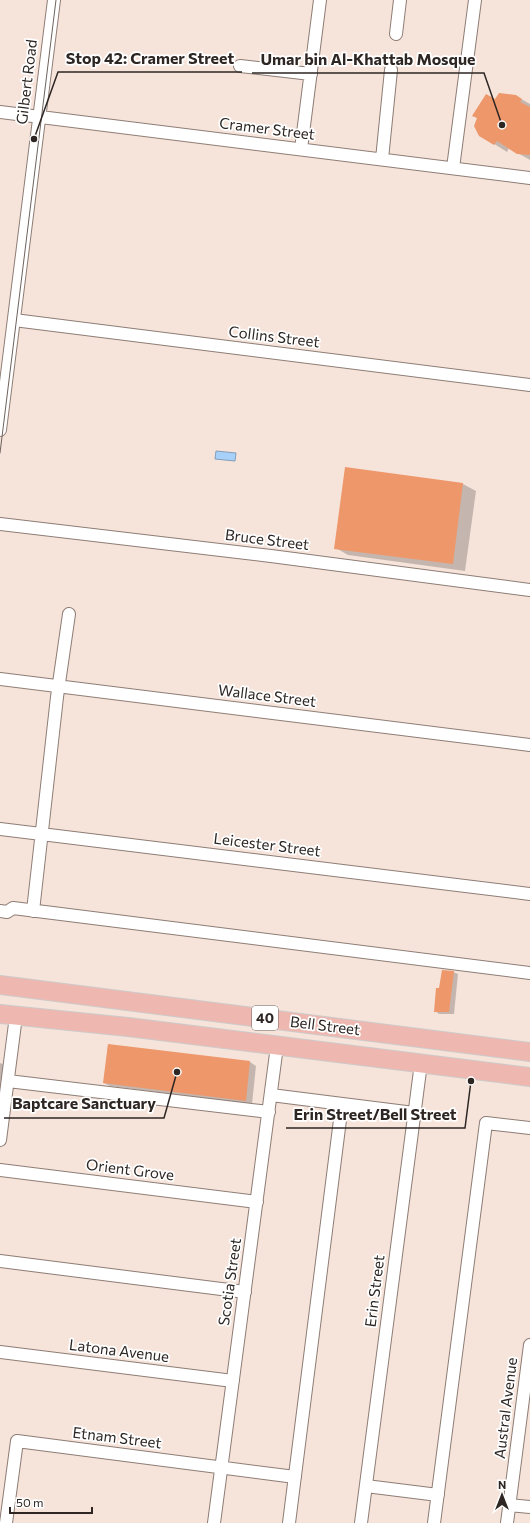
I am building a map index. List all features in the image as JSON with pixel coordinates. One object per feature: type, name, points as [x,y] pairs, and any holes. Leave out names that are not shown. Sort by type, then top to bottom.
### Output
[{"type":"highway","name":"Bell Street","points":[[0,985],[530,1052]]},
{"type":"highway","name":"Bell Street","points":[[8,1015],[128,1027],[530,1077]]},
{"type":"street","name":"Gilbert Road","points":[[0,430],[54,0]]},
{"type":"street","points":[[301,149],[311,74],[317,0]]},
{"type":"street","points":[[396,34],[400,0]]},
{"type":"street","points":[[453,168],[475,0]]},
{"type":"street","points":[[240,66],[311,74]]},
{"type":"street","points":[[382,159],[391,70]]},
{"type":"street","name":"Cramer Street","points":[[0,112],[530,178]]},
{"type":"street","name":"Collins Street","points":[[14,320],[530,385]]},
{"type":"street","name":"Bruce Street","points":[[0,524],[270,556],[530,590]]},
{"type":"street","points":[[33,911],[59,686],[69,614]]},
{"type":"street","name":"Wallace Street","points":[[0,679],[530,745]]},
{"type":"street","name":"Leicester Street","points":[[0,829],[530,894]]},
{"type":"street","points":[[0,911],[8,912],[13,908],[344,948],[530,973]]},
{"type":"street","points":[[0,1140],[8,1081],[8,1015]]},
{"type":"street","name":"Scotia Street","points":[[214,1523],[277,1046]]},
{"type":"street","name":"Erin Street","points":[[362,1523],[421,1063]]},
{"type":"street","points":[[8,1081],[269,1112]]},
{"type":"street","points":[[271,1095],[414,1113]]},
{"type":"street","points":[[289,1523],[342,1104]]},
{"type":"street","points":[[434,1523],[486,1123],[530,1128]]},
{"type":"street","name":"Orient Grove","points":[[0,1170],[257,1202]]},
{"type":"street","points":[[0,1261],[245,1292]]},
{"type":"street","name":"Austral Avenue","points":[[507,1523],[530,1345]]},
{"type":"street","name":"Latona Avenue","points":[[0,1352],[233,1381]]},
{"type":"street","name":"Etnam Street","points":[[4,1519],[17,1441],[295,1477]]},
{"type":"street","points":[[366,1486],[438,1495]]},
{"type":"street","points":[[509,1505],[530,1507]]},
{"type":"water","points":[[216,451],[236,453],[235,461],[215,459]]},
{"type":"building","points":[[499,93],[516,95],[522,99],[520,102],[530,107],[530,155],[517,154],[497,141],[494,145],[479,136],[474,126],[477,118],[472,116],[486,94],[495,99]]},
{"type":"building","points":[[345,467],[463,483],[453,564],[334,549]]},
{"type":"building","points":[[442,970],[454,971],[449,1012],[434,1012],[436,988],[439,988]]},
{"type":"building","points":[[108,1044],[250,1061],[246,1101],[103,1083]]},
{"type":"tram line","points":[[0,453],[56,0]]},
{"type":"place","name":"Umar bin Al-Khattab Mosque","points":[[502,125]]},
{"type":"place","name":"Stop 42: Cramer Street","points":[[34,139]]},
{"type":"place","name":"Baptcare Sanctuary","points":[[177,1072]]},
{"type":"place","name":"Erin Street/Bell Street","points":[[471,1081]]}]
